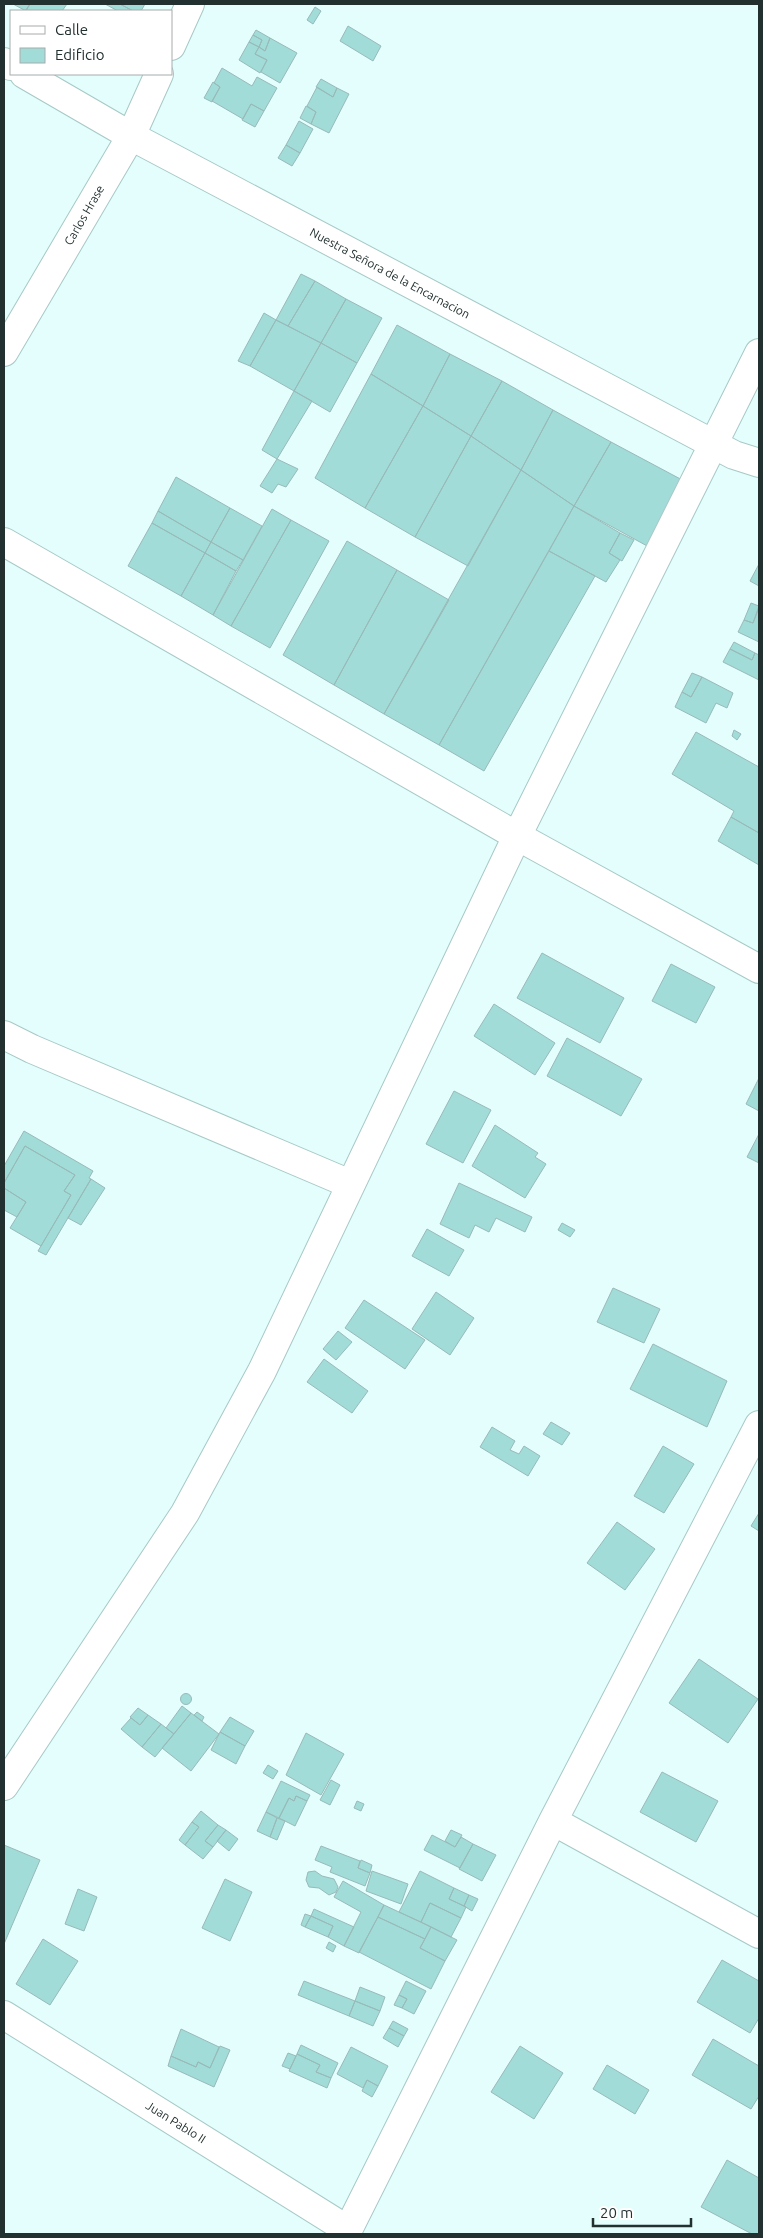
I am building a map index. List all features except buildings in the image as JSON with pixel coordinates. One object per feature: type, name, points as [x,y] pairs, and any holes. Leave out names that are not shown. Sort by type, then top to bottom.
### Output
[{"type":"street","points":[[172,44],[190,4]]},
{"type":"street","name":"Nuestra Señora de la Encarnacion","points":[[26,75],[131,136],[734,455],[759,463]]},
{"type":"street","name":"Carlos Hrase","points":[[4,352],[131,136],[159,75]]},
{"type":"street","points":[[4,1786],[185,1513],[262,1371],[517,836],[759,353]]},
{"type":"street","points":[[4,542],[517,836],[759,969]]},
{"type":"street","points":[[4,1034],[32,1049],[350,1184]]},
{"type":"street","points":[[347,2232],[553,1821],[759,1425]]},
{"type":"street","points":[[553,1821],[759,1934]]},
{"type":"street","name":"Juan Pablo II","points":[[4,2015],[347,2232]]}]
